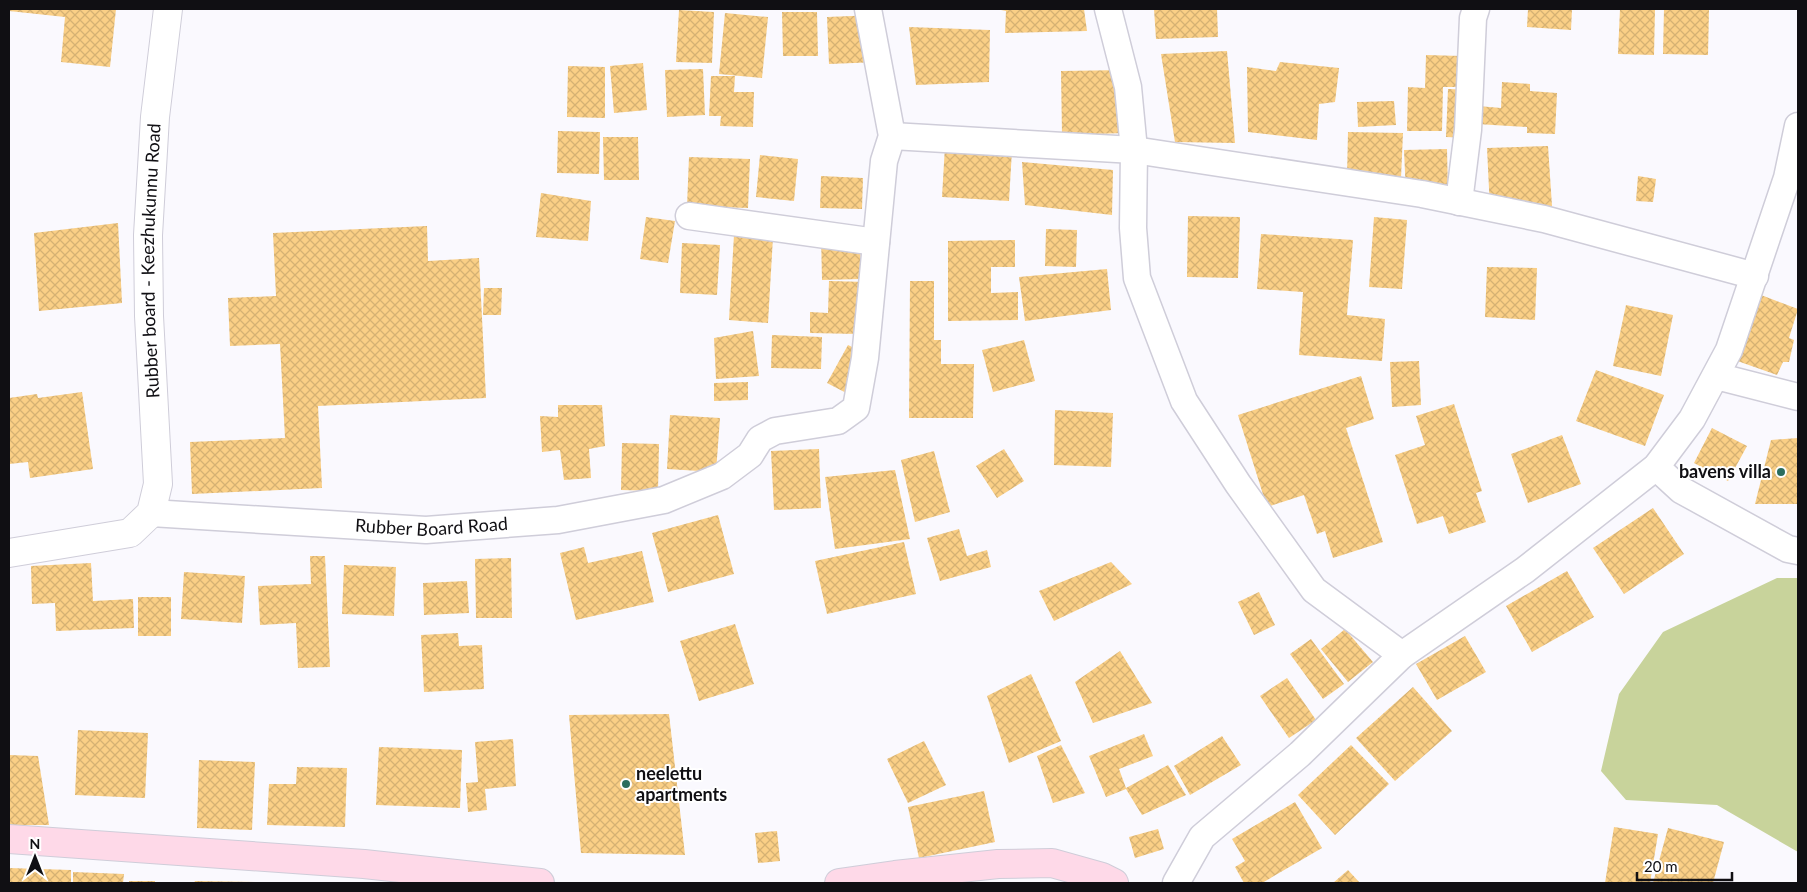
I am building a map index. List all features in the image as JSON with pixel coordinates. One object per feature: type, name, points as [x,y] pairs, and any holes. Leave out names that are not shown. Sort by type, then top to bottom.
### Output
[{"type":"main road","points":[[9,839],[364,864],[540,883]]},
{"type":"main road","points":[[839,883],[998,864],[1052,863],[1102,877],[1114,883]]},
{"type":"street","name":"Rubber board - Keezhukunnu Road","points":[[152,513],[158,484],[149,316],[148,236],[155,118],[168,9]]},
{"type":"street","points":[[689,216],[876,242],[884,161],[892,136],[868,9]]},
{"type":"street","points":[[1108,9],[1128,87],[1134,150],[1133,228],[1137,278],[1184,400],[1238,484],[1314,590],[1402,655]]},
{"type":"street","points":[[1459,202],[1468,130],[1473,18],[1476,9]]},
{"type":"street","points":[[1176,883],[1202,837],[1300,754],[1402,655],[1525,570],[1656,467],[1692,419],[1729,350],[1787,178],[1798,126]]},
{"type":"street","points":[[892,136],[1134,150],[1422,194],[1544,219],[1755,276]]},
{"type":"street","name":"Rubber Board Road","points":[[152,513],[426,530],[558,520],[664,500],[722,476],[750,455],[760,439],[775,431],[838,421],[856,408],[865,358],[876,242]]},
{"type":"street","points":[[1716,376],[1798,397]]},
{"type":"street","points":[[1656,467],[1681,490],[1788,549],[1798,551]]},
{"type":"street","points":[[9,553],[130,533],[152,513]]},
{"type":"green space","points":[[1777,578],[1798,578],[1798,852],[1717,805],[1626,800],[1601,771],[1619,694],[1663,632]]},
{"type":"building","points":[[9,9],[116,9],[110,67],[61,62],[65,17],[9,11]]},
{"type":"building","points":[[996,9],[1084,9],[1087,31],[1005,33],[1006,11]]},
{"type":"building","points":[[1154,9],[1217,9],[1218,37],[1156,39]]},
{"type":"building","points":[[1528,9],[1572,9],[1571,30],[1527,27]]},
{"type":"building","points":[[1620,9],[1655,10],[1654,55],[1618,54]]},
{"type":"building","points":[[1664,9],[1709,9],[1708,55],[1663,54]]},
{"type":"building","points":[[679,10],[714,12],[712,63],[676,62]]},
{"type":"building","points":[[782,12],[817,12],[818,56],[783,56]]},
{"type":"building","points":[[725,13],[768,17],[762,78],[719,74]]},
{"type":"building","points":[[877,15],[879,62],[829,64],[827,17]]},
{"type":"building","points":[[909,27],[990,30],[989,82],[916,85]]},
{"type":"building","points":[[1227,51],[1235,143],[1175,142],[1161,54]]},
{"type":"building","points":[[1426,55],[1462,56],[1461,87],[1443,87],[1442,131],[1407,131],[1408,87],[1425,88]]},
{"type":"building","points":[[1280,62],[1339,68],[1335,102],[1319,104],[1317,140],[1248,132],[1247,67],[1276,71]]},
{"type":"building","points":[[643,63],[647,110],[614,113],[610,66]]},
{"type":"building","points":[[568,66],[605,67],[605,118],[567,117]]},
{"type":"building","points":[[703,69],[705,115],[667,117],[665,70]]},
{"type":"building","points":[[1124,70],[1125,133],[1062,135],[1061,71]]},
{"type":"building","points":[[711,76],[735,76],[734,92],[754,92],[753,127],[720,126],[721,116],[709,116]]},
{"type":"building","points":[[1502,82],[1530,84],[1530,91],[1557,93],[1555,134],[1527,133],[1527,127],[1477,124],[1478,106],[1501,108]]},
{"type":"building","points":[[1448,89],[1472,90],[1470,138],[1446,137]]},
{"type":"building","points":[[1394,101],[1396,125],[1358,127],[1357,102]]},
{"type":"building","points":[[558,131],[600,132],[599,174],[557,173]]},
{"type":"building","points":[[1348,132],[1403,133],[1401,178],[1347,176]]},
{"type":"building","points":[[603,137],[638,137],[639,180],[604,180]]},
{"type":"building","points":[[945,146],[1012,150],[1009,201],[942,197]]},
{"type":"building","points":[[1548,146],[1552,206],[1490,209],[1487,148]]},
{"type":"building","points":[[1447,149],[1448,193],[1406,195],[1404,150]]},
{"type":"building","points":[[760,155],[798,159],[794,201],[756,197]]},
{"type":"building","points":[[689,157],[750,159],[748,208],[687,206]]},
{"type":"building","points":[[1022,162],[1113,170],[1112,215],[1025,205]]},
{"type":"building","points":[[821,176],[863,178],[862,209],[820,208]]},
{"type":"building","points":[[1638,176],[1656,179],[1653,202],[1636,201]]},
{"type":"building","points":[[541,193],[591,201],[588,241],[536,237]]},
{"type":"building","points":[[1188,216],[1240,217],[1238,278],[1187,277]]},
{"type":"building","points":[[646,217],[675,221],[668,263],[640,259]]},
{"type":"building","points":[[1374,217],[1407,220],[1402,289],[1369,287]]},
{"type":"building","points":[[118,223],[122,303],[39,311],[34,233]]},
{"type":"building","points":[[427,226],[428,261],[479,258],[486,398],[318,406],[322,488],[192,494],[190,442],[285,438],[280,344],[230,346],[228,298],[276,296],[273,233]]},
{"type":"building","points":[[1046,229],[1077,230],[1076,267],[1045,266]]},
{"type":"building","points":[[860,234],[861,279],[822,280],[821,236]]},
{"type":"building","points":[[1261,234],[1353,240],[1347,315],[1385,319],[1382,361],[1299,355],[1303,292],[1257,289]]},
{"type":"building","points":[[734,235],[773,237],[768,323],[729,320]]},
{"type":"building","points":[[1015,240],[1015,267],[991,267],[991,293],[1018,292],[1018,320],[948,321],[948,241]]},
{"type":"building","points":[[682,243],[720,245],[717,295],[680,293]]},
{"type":"building","points":[[1487,267],[1537,268],[1535,320],[1485,317]]},
{"type":"building","points":[[1107,269],[1111,310],[1025,321],[1019,277]]},
{"type":"building","points":[[829,281],[868,282],[857,334],[810,333],[810,312],[828,313]]},
{"type":"building","points":[[910,281],[934,281],[934,340],[941,340],[941,364],[974,364],[973,418],[909,418]]},
{"type":"building","points":[[484,288],[502,288],[501,315],[483,315]]},
{"type":"building","points":[[1753,292],[1798,309],[1789,338],[1794,340],[1789,362],[1783,362],[1777,375],[1729,358]]},
{"type":"building","points":[[1626,305],[1673,315],[1661,376],[1613,366]]},
{"type":"building","points":[[753,331],[759,376],[716,379],[714,338]]},
{"type":"building","points":[[772,335],[822,337],[821,369],[771,368]]},
{"type":"building","points":[[1024,340],[1035,381],[993,392],[982,350]]},
{"type":"building","points":[[848,345],[877,359],[856,398],[827,383]]},
{"type":"building","points":[[1419,361],[1421,405],[1392,407],[1390,362]]},
{"type":"building","points":[[1596,370],[1664,395],[1645,446],[1576,421]]},
{"type":"building","points":[[1361,376],[1374,419],[1346,428],[1383,542],[1333,558],[1325,531],[1317,534],[1304,495],[1267,507],[1238,415]]},
{"type":"building","points":[[748,382],[748,400],[714,401],[714,383]]},
{"type":"building","points":[[82,392],[93,469],[30,478],[28,462],[9,464],[9,398],[37,394],[38,398]]},
{"type":"building","points":[[1454,404],[1482,491],[1476,493],[1486,522],[1449,534],[1443,516],[1417,524],[1395,455],[1425,445],[1416,416]]},
{"type":"building","points":[[558,405],[602,405],[605,446],[589,449],[591,478],[564,480],[560,450],[542,452],[540,416],[558,417]]},
{"type":"building","points":[[1055,410],[1113,413],[1111,467],[1054,465]]},
{"type":"building","points":[[670,415],[720,418],[716,472],[667,469]]},
{"type":"building","points":[[1712,428],[1747,446],[1728,481],[1694,463]]},
{"type":"building","points":[[1562,435],[1581,484],[1528,503],[1511,454]]},
{"type":"building","name":"bavens villa","points":[[1798,438],[1798,504],[1755,504],[1771,440]]},
{"type":"building","points":[[622,443],[659,444],[658,491],[621,490]]},
{"type":"building","points":[[819,449],[821,508],[774,510],[771,451]]},
{"type":"building","points":[[1004,449],[1024,481],[997,498],[976,466]]},
{"type":"building","points":[[934,451],[950,512],[915,522],[901,460]]},
{"type":"building","points":[[895,470],[910,539],[835,549],[825,477]]},
{"type":"building","points":[[1653,508],[1684,554],[1624,594],[1593,548]]},
{"type":"building","points":[[718,515],[734,574],[668,592],[652,533]]},
{"type":"building","points":[[959,529],[967,556],[987,550],[991,567],[940,581],[927,538]]},
{"type":"building","points":[[904,542],[916,594],[827,614],[815,561]]},
{"type":"building","points":[[584,547],[588,563],[642,551],[654,602],[576,620],[560,553]]},
{"type":"building","points":[[310,556],[325,556],[330,667],[298,668],[296,623],[260,625],[258,586],[311,584]]},
{"type":"building","points":[[511,558],[512,618],[476,618],[475,559]]},
{"type":"building","points":[[1111,562],[1132,584],[1054,621],[1039,591]]},
{"type":"building","points":[[91,563],[93,601],[133,599],[134,628],[56,631],[55,603],[32,604],[31,566]]},
{"type":"building","points":[[344,565],[396,567],[394,616],[342,614]]},
{"type":"building","points":[[1567,571],[1594,617],[1532,652],[1506,606]]},
{"type":"building","points":[[184,572],[245,576],[242,623],[181,619]]},
{"type":"building","points":[[467,581],[469,613],[424,615],[423,583]]},
{"type":"building","points":[[1259,592],[1275,625],[1254,635],[1238,602]]},
{"type":"building","points":[[138,597],[171,597],[171,636],[138,636]]},
{"type":"building","points":[[735,624],[754,684],[699,701],[680,641]]},
{"type":"building","points":[[1345,629],[1373,662],[1348,682],[1321,649]]},
{"type":"building","points":[[458,633],[459,646],[482,645],[484,689],[424,692],[421,635]]},
{"type":"building","points":[[1465,636],[1486,672],[1437,700],[1416,664]]},
{"type":"building","points":[[1311,639],[1344,684],[1323,699],[1290,654]]},
{"type":"building","points":[[1120,651],[1152,703],[1093,723],[1075,682]]},
{"type":"building","points":[[1031,674],[1061,741],[1009,763],[987,696]]},
{"type":"building","points":[[1287,678],[1316,720],[1289,738],[1260,696]]},
{"type":"building","points":[[1413,687],[1452,731],[1395,781],[1356,738]]},
{"type":"building","name":"neelettu apartments","points":[[669,714],[685,855],[581,853],[569,715]]},
{"type":"building","points":[[78,730],[148,733],[145,798],[75,795]]},
{"type":"building","points":[[1144,734],[1153,756],[1119,769],[1126,788],[1168,765],[1186,795],[1142,815],[1126,789],[1106,797],[1089,756]]},
{"type":"building","points":[[1222,736],[1241,765],[1190,795],[1174,766]]},
{"type":"building","points":[[513,739],[516,786],[485,789],[487,810],[468,812],[466,783],[478,782],[475,742]]},
{"type":"building","points":[[924,741],[946,785],[908,803],[887,759]]},
{"type":"building","points":[[1061,745],[1085,793],[1053,803],[1037,756]]},
{"type":"building","points":[[1351,745],[1389,784],[1335,835],[1298,795]]},
{"type":"building","points":[[379,747],[462,750],[460,808],[376,805]]},
{"type":"building","points":[[9,755],[38,756],[49,825],[10,825]]},
{"type":"building","points":[[199,760],[255,762],[252,830],[197,828]]},
{"type":"building","points":[[297,767],[347,768],[345,827],[267,825],[269,784],[296,784]]},
{"type":"building","points":[[984,791],[995,842],[919,858],[908,807]]},
{"type":"building","points":[[1295,802],[1322,848],[1262,883],[1244,883],[1235,867],[1245,861],[1232,839]]},
{"type":"building","points":[[1614,827],[1658,834],[1650,883],[1605,883]]},
{"type":"building","points":[[1668,828],[1724,842],[1713,883],[1653,883]]},
{"type":"building","points":[[1158,829],[1164,849],[1135,858],[1129,837]]},
{"type":"building","points":[[777,831],[780,861],[758,863],[755,833]]},
{"type":"building","points":[[9,868],[71,870],[71,883],[9,883]]},
{"type":"building","points":[[1348,870],[1360,883],[1333,883]]},
{"type":"building","points":[[73,872],[124,874],[123,883],[73,883]]},
{"type":"building","points":[[129,881],[155,881],[155,883],[129,883]]},
{"type":"building","points":[[195,881],[260,882],[260,883],[194,883]]},
{"type":"place","name":"bavens villa","points":[[1781,472]]},
{"type":"place","name":"neelettu apartments","points":[[626,784]]}]
